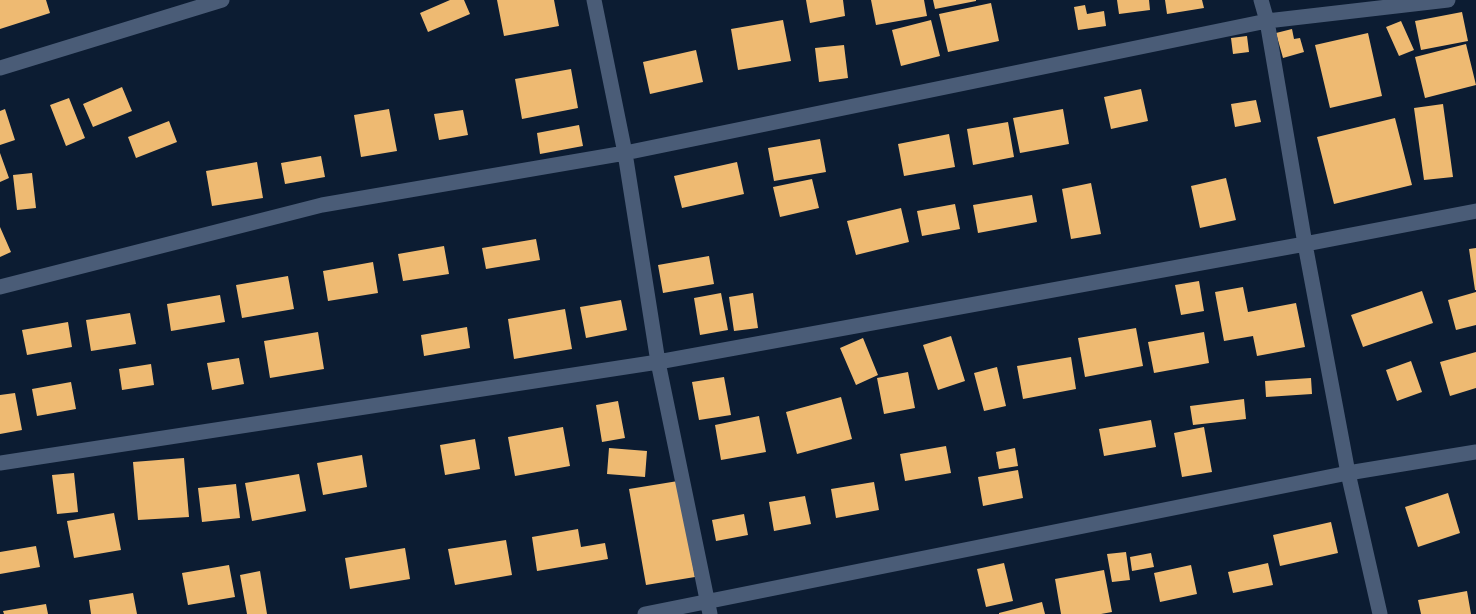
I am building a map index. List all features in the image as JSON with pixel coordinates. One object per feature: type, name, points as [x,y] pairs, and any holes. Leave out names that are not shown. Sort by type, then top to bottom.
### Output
[{"type":"street","points":[[0,68],[222,0]]},
{"type":"street","points":[[594,0],[626,153],[658,362],[710,608]]},
{"type":"street","points":[[1261,0],[1267,21],[1305,244],[1348,473],[1380,614]]},
{"type":"street","points":[[0,287],[322,205],[626,153],[1267,21],[1448,0]]},
{"type":"street","points":[[0,463],[658,362],[1476,211]]},
{"type":"street","points":[[645,614],[710,608],[1348,473],[1476,452]]},
{"type":"building","points":[[0,0],[46,0],[50,13],[0,29]]},
{"type":"building","points":[[450,0],[464,0],[470,14],[428,32],[420,13]]},
{"type":"building","points":[[497,0],[554,0],[559,26],[504,36]]},
{"type":"building","points":[[806,0],[843,0],[845,16],[810,23]]},
{"type":"building","points":[[871,0],[924,0],[927,16],[876,25]]},
{"type":"building","points":[[933,0],[976,0],[976,1],[935,9]]},
{"type":"building","points":[[1117,0],[1149,0],[1150,10],[1119,14]]},
{"type":"building","points":[[1165,0],[1202,0],[1204,8],[1167,14]]},
{"type":"building","points":[[991,3],[999,41],[948,52],[939,14]]},
{"type":"building","points":[[1085,5],[1087,14],[1104,11],[1106,26],[1078,30],[1074,7]]},
{"type":"building","points":[[1462,12],[1468,41],[1421,50],[1415,21]]},
{"type":"building","points":[[783,20],[791,61],[738,70],[731,29]]},
{"type":"building","points":[[931,20],[940,56],[901,66],[892,30]]},
{"type":"building","points":[[1401,21],[1414,50],[1399,56],[1386,27]]},
{"type":"building","points":[[1292,29],[1294,39],[1300,38],[1304,52],[1283,58],[1276,33]]},
{"type":"building","points":[[1368,33],[1382,96],[1330,108],[1315,45]]},
{"type":"building","points":[[1247,36],[1249,52],[1233,54],[1231,38]]},
{"type":"building","points":[[1466,44],[1476,85],[1425,98],[1415,57]]},
{"type":"building","points":[[844,45],[848,78],[819,82],[815,48]]},
{"type":"building","points":[[696,50],[703,82],[650,94],[643,62]]},
{"type":"building","points":[[571,69],[578,108],[522,119],[515,79]]},
{"type":"building","points":[[122,87],[132,111],[93,127],[83,104]]},
{"type":"building","points":[[1141,89],[1148,121],[1111,129],[1104,97]]},
{"type":"building","points":[[69,98],[85,138],[66,146],[50,105]]},
{"type":"building","points":[[1256,100],[1261,122],[1235,127],[1231,104]]},
{"type":"building","points":[[1443,104],[1453,177],[1424,180],[1414,108]]},
{"type":"building","points":[[5,109],[15,140],[0,145],[0,111]]},
{"type":"building","points":[[389,109],[397,151],[361,157],[354,115]]},
{"type":"building","points":[[1063,109],[1069,144],[1020,153],[1013,118]]},
{"type":"building","points":[[463,110],[468,135],[439,140],[434,114]]},
{"type":"building","points":[[1395,118],[1412,185],[1334,204],[1317,137]]},
{"type":"building","points":[[169,121],[177,142],[136,158],[128,137]]},
{"type":"building","points":[[1008,122],[1014,157],[973,165],[967,129]]},
{"type":"building","points":[[579,125],[583,146],[540,154],[537,133]]},
{"type":"building","points":[[949,134],[955,167],[904,176],[898,144]]},
{"type":"building","points":[[820,139],[826,172],[774,181],[768,148]]},
{"type":"building","points":[[0,153],[9,178],[0,182]]},
{"type":"building","points":[[321,156],[325,177],[285,184],[281,163]]},
{"type":"building","points":[[257,162],[263,198],[212,206],[206,171]]},
{"type":"building","points":[[737,162],[744,194],[682,208],[674,176]]},
{"type":"building","points":[[32,173],[36,208],[17,210],[13,175]]},
{"type":"building","points":[[1226,178],[1236,220],[1200,228],[1191,186]]},
{"type":"building","points":[[812,179],[819,208],[780,217],[773,187]]},
{"type":"building","points":[[1091,183],[1101,234],[1071,239],[1062,189]]},
{"type":"building","points":[[1032,195],[1037,222],[978,233],[973,205]]},
{"type":"building","points":[[955,204],[960,229],[922,236],[917,211]]},
{"type":"building","points":[[901,208],[909,242],[856,255],[847,221]]},
{"type":"building","points":[[0,227],[11,252],[0,257]]},
{"type":"building","points":[[536,239],[540,260],[486,269],[482,248]]},
{"type":"building","points":[[444,246],[449,274],[403,281],[398,254]]},
{"type":"building","points":[[1476,248],[1476,290],[1475,290],[1469,249]]},
{"type":"building","points":[[709,256],[714,284],[663,293],[658,265]]},
{"type":"building","points":[[373,262],[378,293],[328,301],[323,271]]},
{"type":"building","points":[[288,276],[294,309],[242,318],[236,285]]},
{"type":"building","points":[[1199,281],[1204,311],[1181,315],[1175,285]]},
{"type":"building","points":[[1243,287],[1248,312],[1296,303],[1305,347],[1257,356],[1253,336],[1224,341],[1215,292]]},
{"type":"building","points":[[1422,291],[1433,323],[1363,347],[1351,315]]},
{"type":"building","points":[[1476,292],[1476,325],[1456,330],[1448,300]]},
{"type":"building","points":[[721,293],[728,330],[700,335],[694,298]]},
{"type":"building","points":[[753,293],[758,328],[734,331],[729,297]]},
{"type":"building","points":[[220,295],[225,322],[171,331],[167,304]]},
{"type":"building","points":[[621,300],[627,330],[586,338],[580,307]]},
{"type":"building","points":[[565,309],[572,349],[514,359],[508,319]]},
{"type":"building","points":[[130,313],[136,344],[91,351],[86,320]]},
{"type":"building","points":[[68,322],[72,347],[27,355],[22,330]]},
{"type":"building","points":[[467,327],[470,348],[424,356],[421,335]]},
{"type":"building","points":[[1136,328],[1143,366],[1085,377],[1078,338]]},
{"type":"building","points":[[318,332],[324,369],[270,378],[264,341]]},
{"type":"building","points":[[1204,332],[1209,363],[1154,373],[1148,342]]},
{"type":"building","points":[[951,336],[965,381],[938,390],[923,345]]},
{"type":"building","points":[[863,338],[878,375],[856,385],[840,348]]},
{"type":"building","points":[[1476,352],[1476,388],[1450,396],[1440,362]]},
{"type":"building","points":[[1071,357],[1076,389],[1023,399],[1017,366]]},
{"type":"building","points":[[239,358],[244,384],[212,390],[207,363]]},
{"type":"building","points":[[1411,361],[1422,392],[1397,401],[1386,370]]},
{"type":"building","points":[[151,364],[154,385],[122,390],[119,369]]},
{"type":"building","points":[[997,367],[1006,406],[984,411],[974,373]]},
{"type":"building","points":[[908,372],[915,408],[884,414],[877,378]]},
{"type":"building","points":[[724,377],[731,415],[699,420],[692,382]]},
{"type":"building","points":[[1311,378],[1312,394],[1266,397],[1265,381]]},
{"type":"building","points":[[71,382],[76,409],[37,416],[32,389]]},
{"type":"building","points":[[15,393],[22,430],[0,434],[0,395]]},
{"type":"building","points":[[841,397],[852,439],[797,454],[786,412]]},
{"type":"building","points":[[1244,399],[1246,419],[1193,425],[1190,406]]},
{"type":"building","points":[[618,401],[625,438],[602,442],[596,405]]},
{"type":"building","points":[[759,416],[766,452],[721,460],[715,425]]},
{"type":"building","points":[[1151,420],[1156,447],[1104,456],[1099,429]]},
{"type":"building","points":[[563,427],[570,466],[515,476],[508,437]]},
{"type":"building","points":[[1204,427],[1212,472],[1182,477],[1174,433]]},
{"type":"building","points":[[475,439],[480,469],[445,475],[440,445]]},
{"type":"building","points":[[946,446],[951,473],[905,481],[900,454]]},
{"type":"building","points":[[609,448],[647,451],[645,477],[607,474]]},
{"type":"building","points":[[1015,448],[1018,466],[999,469],[996,452]]},
{"type":"building","points":[[362,455],[367,487],[323,495],[317,463]]},
{"type":"building","points":[[184,458],[189,517],[138,520],[133,462]]},
{"type":"building","points":[[1018,470],[1023,498],[983,506],[978,477]]},
{"type":"building","points":[[74,473],[78,512],[57,514],[52,475]]},
{"type":"building","points":[[299,474],[306,511],[252,521],[245,483]]},
{"type":"building","points":[[678,481],[695,577],[646,585],[629,489]]},
{"type":"building","points":[[874,482],[879,510],[836,518],[831,489]]},
{"type":"building","points":[[236,484],[240,518],[202,522],[198,488]]},
{"type":"building","points":[[1448,493],[1460,533],[1418,547],[1405,507]]},
{"type":"building","points":[[805,496],[811,524],[774,531],[769,502]]},
{"type":"building","points":[[114,513],[121,550],[74,558],[67,521]]},
{"type":"building","points":[[744,514],[748,535],[716,541],[712,520]]},
{"type":"building","points":[[1331,522],[1338,553],[1280,566],[1273,535]]},
{"type":"building","points":[[578,529],[581,547],[605,543],[608,559],[537,571],[532,537]]},
{"type":"building","points":[[506,540],[512,575],[455,585],[448,549]]},
{"type":"building","points":[[36,546],[40,567],[0,574],[0,552]]},
{"type":"building","points":[[405,548],[410,579],[350,589],[345,558]]},
{"type":"building","points":[[1126,552],[1130,580],[1112,582],[1107,554]]},
{"type":"building","points":[[1151,553],[1154,567],[1132,571],[1130,557]]},
{"type":"building","points":[[1004,563],[1013,601],[986,607],[977,569]]},
{"type":"building","points":[[1268,563],[1273,585],[1233,593],[1228,572]]},
{"type":"building","points":[[229,565],[235,597],[188,605],[182,573]]},
{"type":"building","points":[[1191,565],[1197,594],[1160,602],[1154,573]]},
{"type":"building","points":[[1104,570],[1112,612],[1061,614],[1055,579]]},
{"type":"building","points":[[260,571],[267,614],[247,614],[240,575]]},
{"type":"building","points":[[1467,591],[1471,614],[1421,614],[1418,600]]},
{"type":"building","points":[[133,593],[137,614],[91,614],[89,600]]},
{"type":"building","points":[[1042,602],[1045,614],[999,614],[999,613]]},
{"type":"building","points":[[46,604],[48,614],[4,614],[3,611]]}]
